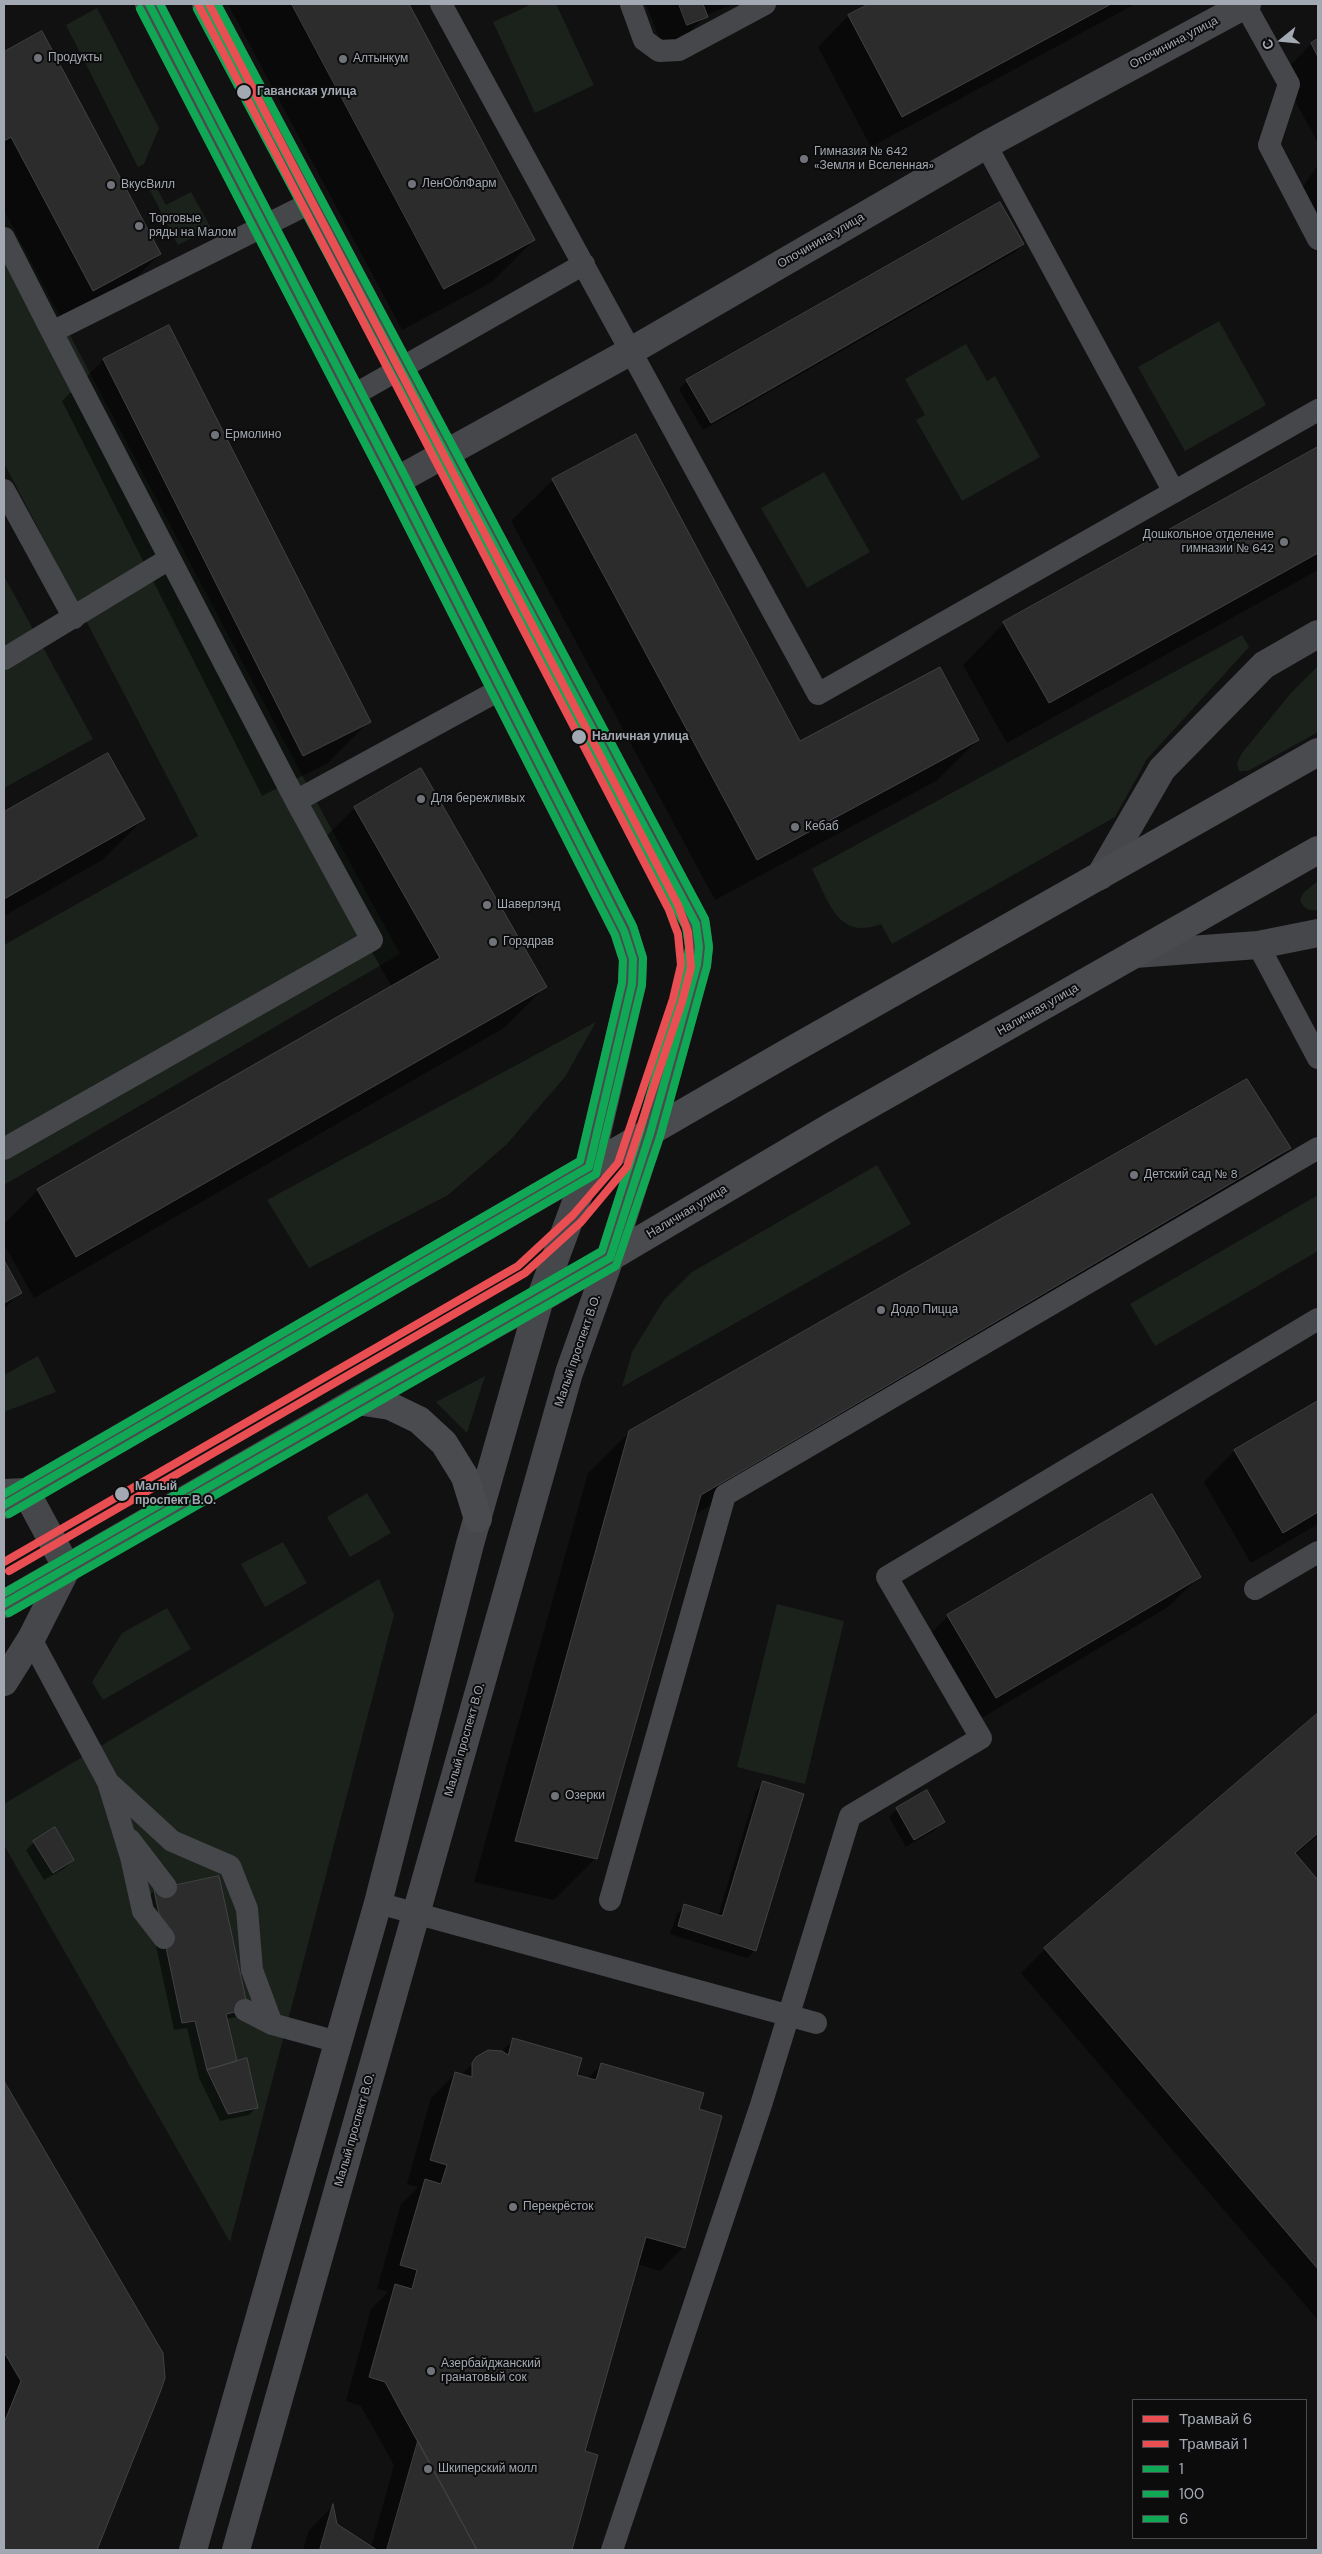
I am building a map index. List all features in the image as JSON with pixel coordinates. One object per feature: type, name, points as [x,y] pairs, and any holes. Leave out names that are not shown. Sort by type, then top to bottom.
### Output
[{"type":"main road","points":[[149,4],[396,481],[624,930],[633,958],[632,984],[589,1167]]},
{"type":"main road","name":"Малый проспект В.О.","points":[[206,4],[696,924],[699,947],[697,965],[650,1134],[610,1258]]},
{"type":"main road","points":[[11,1496],[650,1134],[790,1051],[1318,752]]},
{"type":"main road","name":"Наличная улица","points":[[4,1604],[357,1401],[540,1299],[832,1126],[1318,850]]},
{"type":"main road","points":[[357,1401],[390,1406],[419,1420],[444,1444],[465,1477],[478,1519]]},
{"type":"street","name":"Опочинина улица","points":[[396,481],[631,350],[986,145],[1246,4]]},
{"type":"street","points":[[1100,876],[1162,769],[1264,665],[1318,634]]},
{"type":"street","points":[[1136,954],[1258,945],[1318,933]]},
{"type":"street","points":[[193,2550],[378,1903],[478,1519],[540,1299],[589,1167]]},
{"type":"street","name":"Малый проспект В.О.","points":[[236,2550],[568,1373],[610,1258]]},
{"type":"street","points":[[4,1682],[31,1639],[67,1568],[11,1496]]},
{"type":"lane","points":[[441,4],[818,694],[1318,410]]},
{"type":"lane","points":[[631,4],[644,40],[659,51],[679,50],[765,4]]},
{"type":"lane","points":[[1246,4],[1289,84],[1269,145],[1318,239]]},
{"type":"lane","points":[[986,145],[1174,492]]},
{"type":"lane","points":[[52,332],[312,202]]},
{"type":"lane","points":[[4,238],[296,801],[372,940],[4,1149]]},
{"type":"lane","points":[[352,396],[584,264]]},
{"type":"lane","points":[[4,490],[74,618]]},
{"type":"lane","points":[[4,659],[170,559]]},
{"type":"lane","points":[[296,801],[501,689]]},
{"type":"lane","points":[[1258,945],[1318,1058]]},
{"type":"lane","points":[[610,1900],[725,1495],[1318,1148]]},
{"type":"lane","points":[[612,2550],[790,2014],[850,1816],[982,1738],[887,1577],[1318,1320]]},
{"type":"lane","points":[[1255,1589],[1318,1552]]},
{"type":"lane","points":[[31,1639],[108,1782],[120,1828],[131,1857],[143,1911],[164,1938]]},
{"type":"lane","points":[[108,1782],[172,1840],[230,1866],[247,1909],[245,1966],[272,2024]]},
{"type":"lane","points":[[120,1828],[166,1887]]},
{"type":"lane","points":[[378,1903],[790,2014],[816,2023]]},
{"type":"lane","points":[[245,2010],[272,2024],[338,2042]]},
{"type":"shaded area","points":[[532,4],[556,4],[594,85],[535,113],[493,22]]},
{"type":"shaded area","points":[[97,8],[159,128],[144,164],[138,167],[66,25]]},
{"type":"shaded area","points":[[150,176],[166,205],[191,192],[211,228],[178,245],[144,179]]},
{"type":"shaded area","points":[[4,210],[303,777],[400,954],[4,1185],[4,945],[198,836],[4,463]]},
{"type":"shaded area","points":[[1219,321],[1266,405],[1185,451],[1138,367]]},
{"type":"shaded area","points":[[966,344],[987,381],[995,376],[1040,457],[962,501],[916,420],[925,415],[905,379]]},
{"type":"shaded area","points":[[824,472],[870,552],[807,588],[761,508]]},
{"type":"shaded area","points":[[4,576],[93,739],[4,788]]},
{"type":"shaded area","points":[[1242,635],[1249,647],[1147,759],[1115,817],[892,944],[881,924],[866,928],[854,927],[844,923],[836,915],[812,869]]},
{"type":"shaded area","points":[[1318,666],[1318,732],[1248,771],[1239,771],[1237,763],[1242,753],[1291,693]]},
{"type":"shaded area","points":[[1318,881],[1318,910],[1309,910],[1303,906],[1300,900],[1304,892]]},
{"type":"shaded area","points":[[596,1022],[565,1077],[506,1145],[448,1195],[309,1268],[267,1200]]},
{"type":"shaded area","points":[[877,1165],[911,1224],[622,1387],[632,1352],[664,1300],[692,1272]]},
{"type":"shaded area","points":[[1318,1195],[1318,1251],[1155,1346],[1130,1304]]},
{"type":"shaded area","points":[[38,1356],[56,1392],[4,1412],[4,1375]]},
{"type":"shaded area","points":[[485,1376],[467,1433],[436,1402]]},
{"type":"shaded area","points":[[367,1493],[391,1533],[350,1557],[327,1517]]},
{"type":"shaded area","points":[[283,1542],[307,1583],[265,1607],[241,1564]]},
{"type":"shaded area","points":[[379,1579],[394,1615],[230,2242],[4,1845],[4,1804]]},
{"type":"shaded area","points":[[777,1604],[844,1621],[805,1784],[737,1767]]},
{"type":"shaded area","points":[[167,1608],[191,1649],[103,1700],[92,1682],[122,1633]]},
{"type":"building","points":[[292,4],[409,4],[535,240],[444,289]]},
{"type":"building","points":[[679,4],[703,4],[708,17],[687,25]]},
{"type":"building","points":[[869,4],[1111,4],[902,117],[848,15]]},
{"type":"building","points":[[42,31],[161,254],[93,291],[11,137],[4,141],[4,52]]},
{"type":"building","points":[[1318,39],[1318,57],[1311,43]]},
{"type":"building","points":[[1000,202],[1024,244],[711,423],[686,380]]},
{"type":"building","points":[[169,325],[371,722],[303,756],[103,359]]},
{"type":"building","points":[[636,434],[800,741],[940,667],[979,740],[757,860],[552,479]]},
{"type":"building","points":[[1318,447],[1318,553],[1049,703],[1003,622]]},
{"type":"building","points":[[108,753],[145,819],[4,899],[4,812]]},
{"type":"building","points":[[421,768],[547,987],[76,1257],[37,1189],[440,958],[354,807]]},
{"type":"building","points":[[1247,1079],[1291,1148],[701,1495],[597,1859],[515,1841],[629,1431]]},
{"type":"building","points":[[4,1260],[22,1293],[4,1303]]},
{"type":"building","points":[[1318,1401],[1318,1512],[1283,1533],[1234,1450]]},
{"type":"building","points":[[1152,1494],[1201,1577],[996,1698],[947,1615]]},
{"type":"building","points":[[1318,1713],[1318,1833],[1295,1853],[1318,1880],[1318,2269],[1044,1948]]},
{"type":"building","points":[[763,1781],[804,1794],[756,1951],[678,1926],[684,1904],[722,1916]]},
{"type":"building","points":[[927,1790],[945,1822],[914,1840],[896,1808]]},
{"type":"building","points":[[55,1827],[74,1860],[53,1873],[33,1841]]},
{"type":"building","points":[[219,1876],[248,2009],[226,2014],[237,2061],[207,2070],[195,2021],[182,2023],[154,1890]]},
{"type":"building","points":[[513,2038],[582,2058],[577,2075],[596,2080],[601,2063],[704,2093],[699,2109],[722,2116],[685,2248],[646,2237],[585,2451],[598,2455],[572,2550],[477,2550],[385,2382],[369,2377],[395,2284],[412,2289],[417,2270],[400,2265],[425,2179],[441,2184],[447,2165],[430,2160],[455,2072],[472,2077],[472,2063],[476,2057],[488,2050],[502,2051],[508,2055]]},
{"type":"building","points":[[247,2058],[258,2108],[228,2114],[207,2070]]},
{"type":"building","points":[[4,2081],[163,2353],[165,2378],[161,2390],[97,2550],[4,2550],[4,2423],[21,2381],[4,2352]]},
{"type":"building","points":[[418,2441],[477,2550],[387,2550]]},
{"type":"building","points":[[333,2504],[337,2524],[377,2550],[320,2550]]},
{"type":"tram line","name":"6","points":[[4,1562],[518,1266],[573,1215],[618,1163],[673,999],[681,965],[678,934],[669,910],[198,4]]},
{"type":"tram line","name":"1","points":[[9,1571],[525,1273],[581,1222],[627,1167],[682,1002],[691,967],[688,932],[678,905],[209,4]]},
{"type":"transit line","name":"1","points":[[4,1505],[589,1167],[632,984],[633,959],[624,931],[396,481],[149,4]]},
{"type":"transit line","name":"100","points":[[9,1514],[596,1174],[642,985],[643,958],[633,926],[405,476],[160,4]]},
{"type":"transit line","name":"1","points":[[4,1604],[610,1258],[650,1134],[697,965],[699,947],[696,924],[206,4]]},
{"type":"transit line","name":"100","points":[[9,1613],[616,1266],[660,1137],[707,966],[709,947],[705,919],[217,4]]},
{"type":"transit line","name":"6","points":[[4,1494],[580,1161],[622,983],[623,960],[615,935],[387,486],[140,9]]},
{"type":"transit line","name":"6","points":[[4,1593],[602,1251],[640,1131],[687,963],[689,947],[686,927],[197,9]]},
{"type":"place","name":"Продукты","points":[[38,58]]},
{"type":"place","name":"Алтынкум","points":[[343,59]]},
{"type":"place","name":"Гаванская улица","points":[[244,92]]},
{"type":"place","name":"Гимназия № 642 «Земля и Вселенная»","points":[[804,159]]},
{"type":"place","name":"ЛенОблФарм","points":[[412,184]]},
{"type":"place","name":"ВкусВилл","points":[[111,185]]},
{"type":"place","name":"Торговые ряды на Малом","points":[[139,226]]},
{"type":"place","name":"Ермолино","points":[[215,435]]},
{"type":"place","name":"Дошкольное отделение гимназии № 642","points":[[1284,542]]},
{"type":"place","name":"Наличная улица","points":[[579,737]]},
{"type":"place","name":"Для бережливых","points":[[421,799]]},
{"type":"place","name":"Кебаб","points":[[795,827]]},
{"type":"place","name":"Шаверлэнд","points":[[487,905]]},
{"type":"place","name":"Горздрав","points":[[493,942]]},
{"type":"place","name":"Детский сад № 8","points":[[1134,1175]]},
{"type":"place","name":"Додо Пицца","points":[[881,1310]]},
{"type":"place","name":"Малый проспект В.О.","points":[[122,1494]]},
{"type":"place","name":"Озерки","points":[[555,1796]]},
{"type":"place","name":"Перекрёсток","points":[[513,2207]]},
{"type":"place","name":"Азербайджанский гранатовый сок","points":[[431,2371]]},
{"type":"place","name":"Шкиперский молл","points":[[428,2469]]}]
